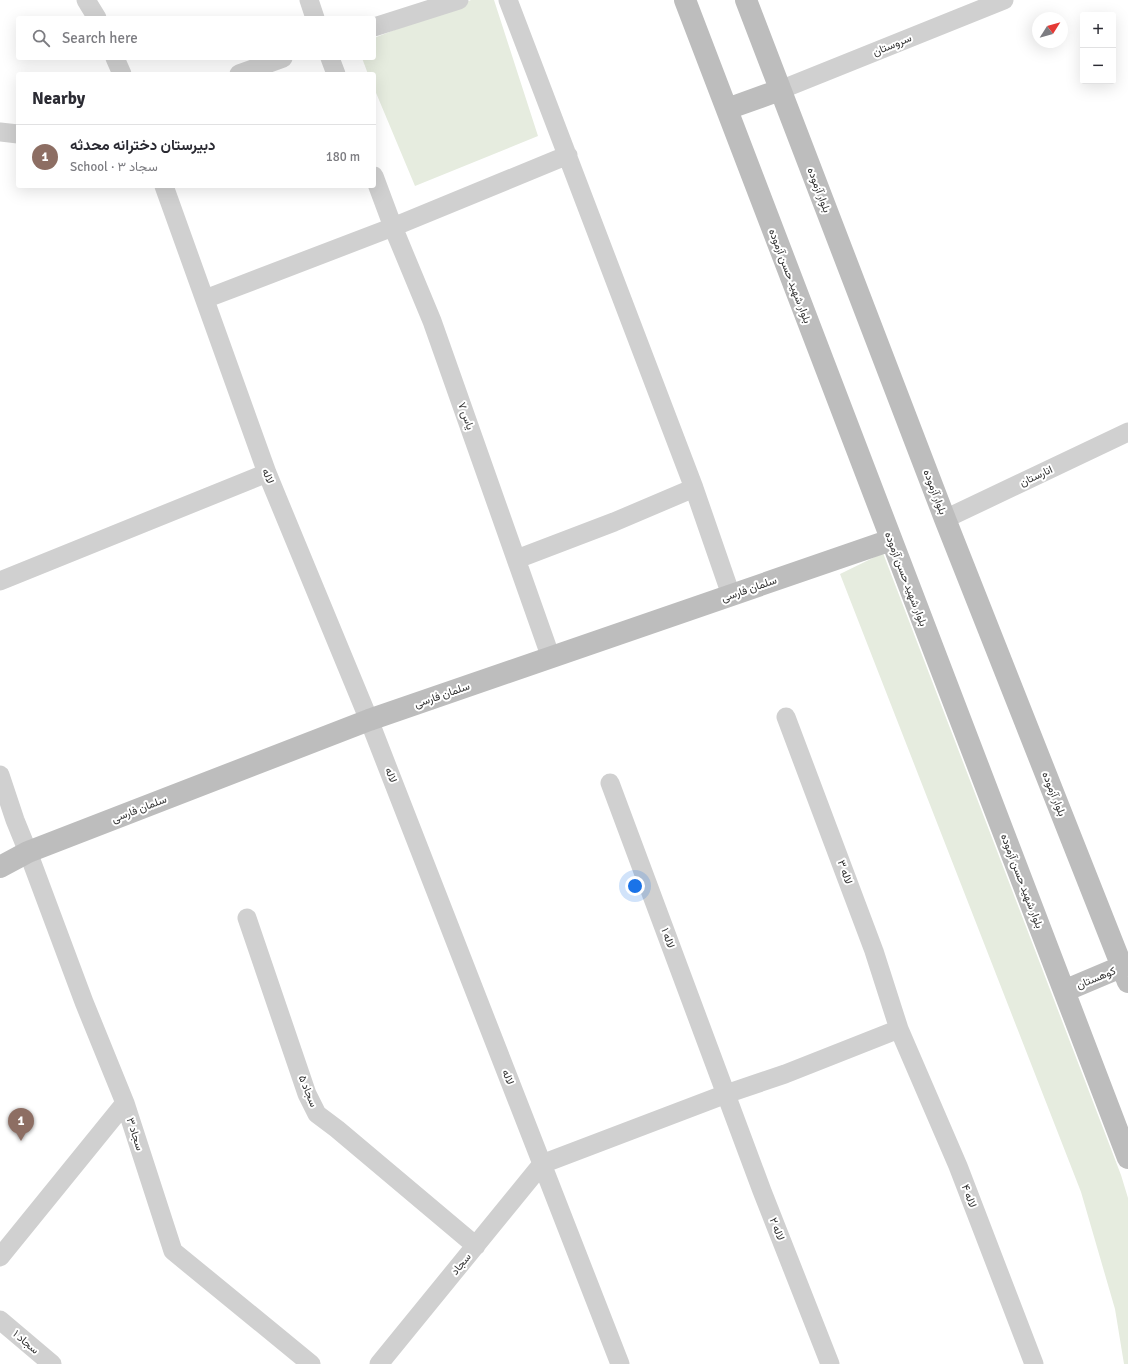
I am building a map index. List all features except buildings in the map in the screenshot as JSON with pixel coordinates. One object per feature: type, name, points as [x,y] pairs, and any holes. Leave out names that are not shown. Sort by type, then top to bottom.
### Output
[{"type":"main road","name":"بلوار شهید حسن آزموده","points":[[685,0],[1128,1158]]},
{"type":"main road","name":"بلوار آزموده","points":[[746,0],[945,519],[1126,971]]},
{"type":"main road","points":[[727,109],[780,90]]},
{"type":"main road","name":"سلمان فارسی","points":[[0,867],[28,852],[369,720],[891,540]]},
{"type":"main road","name":"کوهستان","points":[[1064,991],[1126,971]]},
{"type":"street","points":[[86,0],[96,16]]},
{"type":"street","points":[[309,0],[314,16]]},
{"type":"street","points":[[376,26],[459,0]]},
{"type":"street","points":[[508,0],[694,488],[731,595]]},
{"type":"street","name":"سروستان","points":[[780,90],[1004,0]]},
{"type":"street","points":[[116,60],[121,72]]},
{"type":"street","points":[[244,72],[278,60]]},
{"type":"street","points":[[331,60],[335,72]]},
{"type":"street","points":[[0,132],[16,134]]},
{"type":"street","points":[[205,299],[393,227],[568,155]]},
{"type":"street","name":"یاس ۷","points":[[376,181],[393,227],[432,321],[551,658]]},
{"type":"street","name":"لاله","points":[[165,188],[267,473],[369,720],[620,1364]]},
{"type":"street","name":"انارستان","points":[[945,519],[1128,432]]},
{"type":"street","points":[[0,581],[267,473]]},
{"type":"street","points":[[517,559],[614,522],[694,488]]},
{"type":"street","name":"لاله ۳","points":[[786,717],[874,951],[899,1030]]},
{"type":"street","name":"سجاد ۳","points":[[0,776],[15,820],[84,1002],[124,1103],[173,1251],[311,1364]]},
{"type":"street","name":"لاله ۱","points":[[610,783],[726,1094]]},
{"type":"street","name":"سجاد ۵","points":[[247,918],[307,1094],[317,1114],[337,1129],[476,1246]]},
{"type":"street","points":[[542,1164],[899,1030]]},
{"type":"street","name":"لاله ۴","points":[[899,1030],[958,1166],[1034,1364]]},
{"type":"street","name":"لاله ۲","points":[[726,1094],[830,1364]]},
{"type":"street","points":[[0,1257],[124,1103]]},
{"type":"street","name":"سجاد","points":[[379,1364],[542,1164]]},
{"type":"street","name":"سجاد ۱","points":[[0,1320],[52,1364]]},
{"type":"shaded area","points":[[471,0],[494,0],[538,136],[415,186],[376,93],[376,72],[367,72],[363,60],[376,60],[376,37]]},
{"type":"shaded area","points":[[883,553],[1121,1175],[1128,1198],[1128,1364],[1124,1364],[1115,1309],[1081,1192],[840,574]]},
{"type":"place","name":"دبیرستان دخترانه محدثه","points":[[21,1141]]}]
